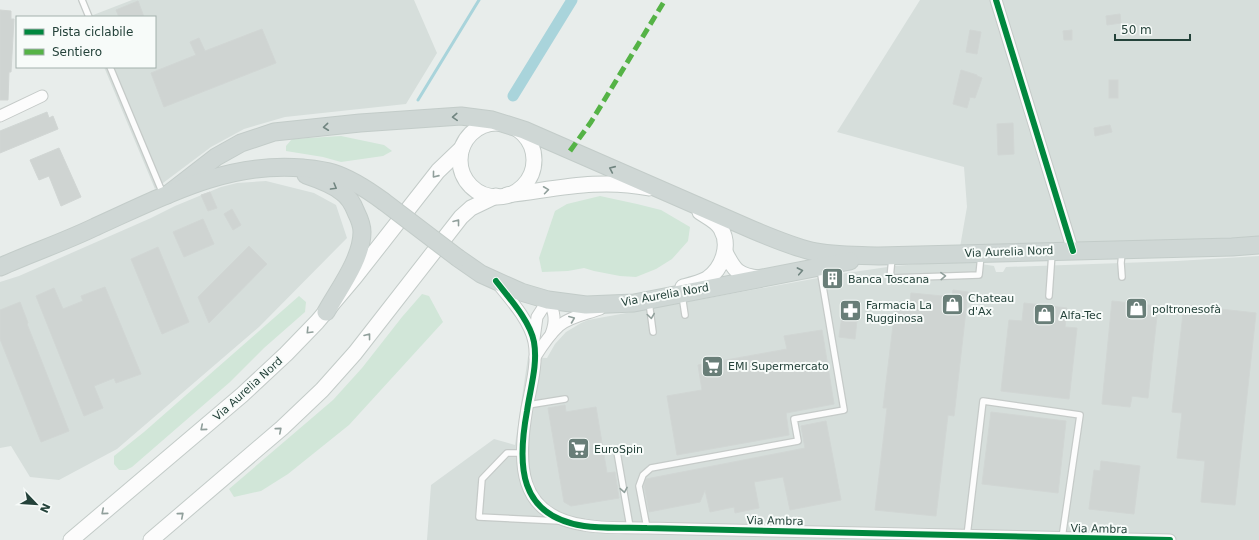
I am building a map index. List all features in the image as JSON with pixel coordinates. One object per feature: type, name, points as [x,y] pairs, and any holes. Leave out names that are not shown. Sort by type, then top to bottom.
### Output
[{"type":"main road","name":"Via Aurelia Nord","points":[[165,196],[216,157],[241,143],[274,132],[360,123],[461,116],[492,120],[524,130],[753,230],[812,251],[833,254],[885,256],[1232,247],[1259,245]]},
{"type":"main road","name":"Via Aurelia Nord","points":[[71,540],[242,395],[286,354],[326,312],[438,171],[462,148],[466,139],[472,132],[480,127],[498,123],[508,124],[520,131],[529,142],[534,160],[529,178],[524,185],[516,191],[471,208],[461,217],[355,353],[322,390],[282,428],[151,540]]},
{"type":"main road","points":[[462,148],[460,157],[464,177],[470,185],[487,195],[502,196],[586,184],[618,183],[648,188],[673,196],[710,218],[721,229],[725,243],[725,252],[720,265],[707,279],[651,299]]},
{"type":"main road","name":"Via Aurelia Nord","points":[[1,267],[77,236],[165,196],[208,179],[251,169],[286,167],[332,172],[364,187],[458,258],[482,274],[521,292],[548,300],[586,305],[634,303],[819,267],[885,256]]},
{"type":"main road","points":[[286,167],[321,180],[342,192],[352,203],[359,219],[362,232],[359,249],[350,270],[326,312]]},
{"type":"main road","points":[[725,252],[733,268],[739,273],[747,277],[762,278]]},
{"type":"street","points":[[996,0],[1073,251]]},
{"type":"street","points":[[0,116],[42,96]]},
{"type":"street","points":[[496,281],[519,311],[534,341]]},
{"type":"street","points":[[536,356],[534,341],[537,317],[548,300],[555,315],[554,327],[551,335]]},
{"type":"street","points":[[536,356],[544,342],[559,326],[566,321],[612,304]]},
{"type":"street","name":"Via Ambra","points":[[536,356],[523,430],[522,452],[524,473],[528,487],[534,499],[547,513],[566,522],[584,526],[630,528],[1170,540]]},
{"type":"lane","points":[[82,0],[89,16]]},
{"type":"lane","points":[[110,68],[165,196]]},
{"type":"lane","points":[[1122,249],[1122,277]]},
{"type":"lane","points":[[1049,296],[1052,251]]},
{"type":"lane","points":[[885,256],[890,278],[979,275],[981,253]]},
{"type":"lane","points":[[647,528],[639,486],[643,474],[651,468],[798,441],[794,419],[844,410],[819,267]]},
{"type":"lane","points":[[681,294],[685,315]]},
{"type":"lane","points":[[651,299],[653,332]]},
{"type":"lane","points":[[528,405],[565,399]]},
{"type":"lane","points":[[967,536],[983,401],[1080,415],[1062,538]]},
{"type":"lane","points":[[522,452],[507,452],[482,479],[479,517],[566,522]]},
{"type":"lane","points":[[617,452],[630,528]]},
{"type":"shaded area","points":[[132,0],[414,0],[437,53],[406,104],[285,117],[244,129],[211,147],[155,189],[104,68],[156,68],[156,16],[91,16]]},
{"type":"shaded area","points":[[920,0],[1259,0],[1259,239],[960,247],[967,207],[964,167],[837,132]]},
{"type":"shaded area","points":[[266,181],[314,193],[336,205],[347,238],[259,327],[117,449],[59,480],[30,477],[11,446],[0,448],[0,282],[19,276],[221,187],[237,183]]},
{"type":"shaded area","points":[[1259,256],[1259,540],[427,540],[431,485],[494,439],[515,445],[528,357],[547,358],[555,344],[566,332],[588,320],[840,274],[894,266],[933,263],[975,263],[994,266],[996,272],[1003,272],[1006,267],[1177,261]]},
{"type":"green space","points":[[341,136],[384,145],[392,151],[383,156],[341,162],[323,157],[286,151],[286,146],[292,139]]},
{"type":"green space","points":[[600,196],[661,210],[690,227],[688,241],[672,259],[656,269],[636,277],[620,276],[584,268],[568,271],[542,272],[539,258],[555,211],[567,204]]},
{"type":"green space","points":[[422,294],[429,296],[443,322],[349,425],[288,474],[261,491],[234,497],[229,489],[333,400],[362,368]]},
{"type":"green space","points":[[299,296],[306,302],[305,312],[264,348],[230,382],[132,467],[126,470],[119,470],[114,464],[114,456],[144,432]]},
{"type":"building","points":[[138,1],[144,16],[119,16],[116,10]]},
{"type":"building","points":[[0,10],[11,11],[11,19],[14,19],[8,100],[0,100]]},
{"type":"building","points":[[1120,14],[1121,23],[1107,25],[1106,16]]},
{"type":"building","points":[[262,29],[276,63],[164,107],[151,73],[196,55],[190,42],[199,38],[205,51]]},
{"type":"building","points":[[970,30],[981,32],[977,54],[966,52]]},
{"type":"building","points":[[1072,30],[1072,40],[1064,40],[1063,31]]},
{"type":"building","points":[[961,70],[982,78],[975,98],[970,97],[967,108],[953,104]]},
{"type":"building","points":[[1109,80],[1118,80],[1118,98],[1109,98]]},
{"type":"building","points":[[47,112],[49,118],[53,116],[58,129],[0,153],[0,131]]},
{"type":"building","points":[[1013,123],[1014,154],[998,155],[997,124]]},
{"type":"building","points":[[1110,125],[1112,132],[1095,136],[1094,128]]},
{"type":"building","points":[[59,148],[81,197],[61,206],[49,176],[39,180],[30,160]]},
{"type":"building","points":[[210,192],[217,208],[208,211],[201,195]]},
{"type":"building","points":[[232,209],[241,225],[233,230],[224,214]]},
{"type":"building","points":[[203,219],[214,244],[184,257],[173,232]]},
{"type":"building","points":[[249,246],[267,264],[209,323],[198,297]]},
{"type":"building","points":[[158,247],[189,322],[162,334],[131,259]]},
{"type":"building","points":[[105,287],[141,374],[116,383],[114,378],[94,386],[103,408],[84,416],[36,296],[54,288],[63,309],[83,301],[81,296]]},
{"type":"building","points":[[953,290],[968,292],[954,416],[948,415],[936,516],[875,510],[887,408],[883,408],[896,301],[910,303],[911,293],[952,297]]},
{"type":"building","points":[[1112,301],[1158,306],[1148,398],[1132,396],[1130,407],[1102,404]]},
{"type":"building","points":[[20,302],[28,323],[27,324],[69,431],[41,442],[0,339],[0,310]]},
{"type":"building","points":[[1024,303],[1067,308],[1065,327],[1077,328],[1069,399],[1001,391],[1009,320],[1022,321]]},
{"type":"building","points":[[1184,305],[1256,313],[1235,505],[1201,502],[1205,461],[1177,458],[1182,413],[1172,412]]},
{"type":"building","points":[[843,308],[858,310],[855,339],[839,337]]},
{"type":"building","points":[[822,330],[834,404],[786,413],[789,435],[677,455],[667,396],[702,390],[698,365],[787,349],[784,336]]},
{"type":"building","name":"EuroSpin","points":[[565,405],[566,412],[596,407],[607,473],[615,472],[619,498],[571,506],[564,502],[548,408]]},
{"type":"building","points":[[991,412],[1066,421],[1058,493],[982,484]]},
{"type":"building","points":[[826,421],[841,500],[790,510],[783,477],[754,482],[759,508],[735,513],[734,507],[710,512],[705,490],[700,502],[649,512],[644,485],[646,479],[805,448],[801,426]]},
{"type":"building","points":[[1101,461],[1140,466],[1134,514],[1089,509],[1094,470],[1100,471]]},
{"type":"waterway","points":[[418,100],[479,0]]},
{"type":"waterway","points":[[513,96],[572,0]]},
{"type":"marked path","points":[[570,151],[591,122],[665,0]]},
{"type":"cycle path","points":[[996,0],[1073,251]]},
{"type":"cycle path","points":[[496,281],[524,318],[532,334],[534,342],[535,359],[522,450],[523,468],[527,485],[534,499],[546,511],[562,520],[584,526],[599,527],[1170,540]]},
{"type":"place","name":"Banca Toscana","points":[[832,279]]},
{"type":"place","name":"Chateau d'Ax","points":[[952,304]]},
{"type":"place","name":"poltronesofà","points":[[1136,309]]},
{"type":"place","name":"Farmacia La Rugginosa","points":[[850,311]]},
{"type":"place","name":"Alfa-Tec","points":[[1045,315]]},
{"type":"place","name":"EMI Supermercato","points":[[713,366]]},
{"type":"place","name":"EuroSpin","points":[[579,449]]}]
